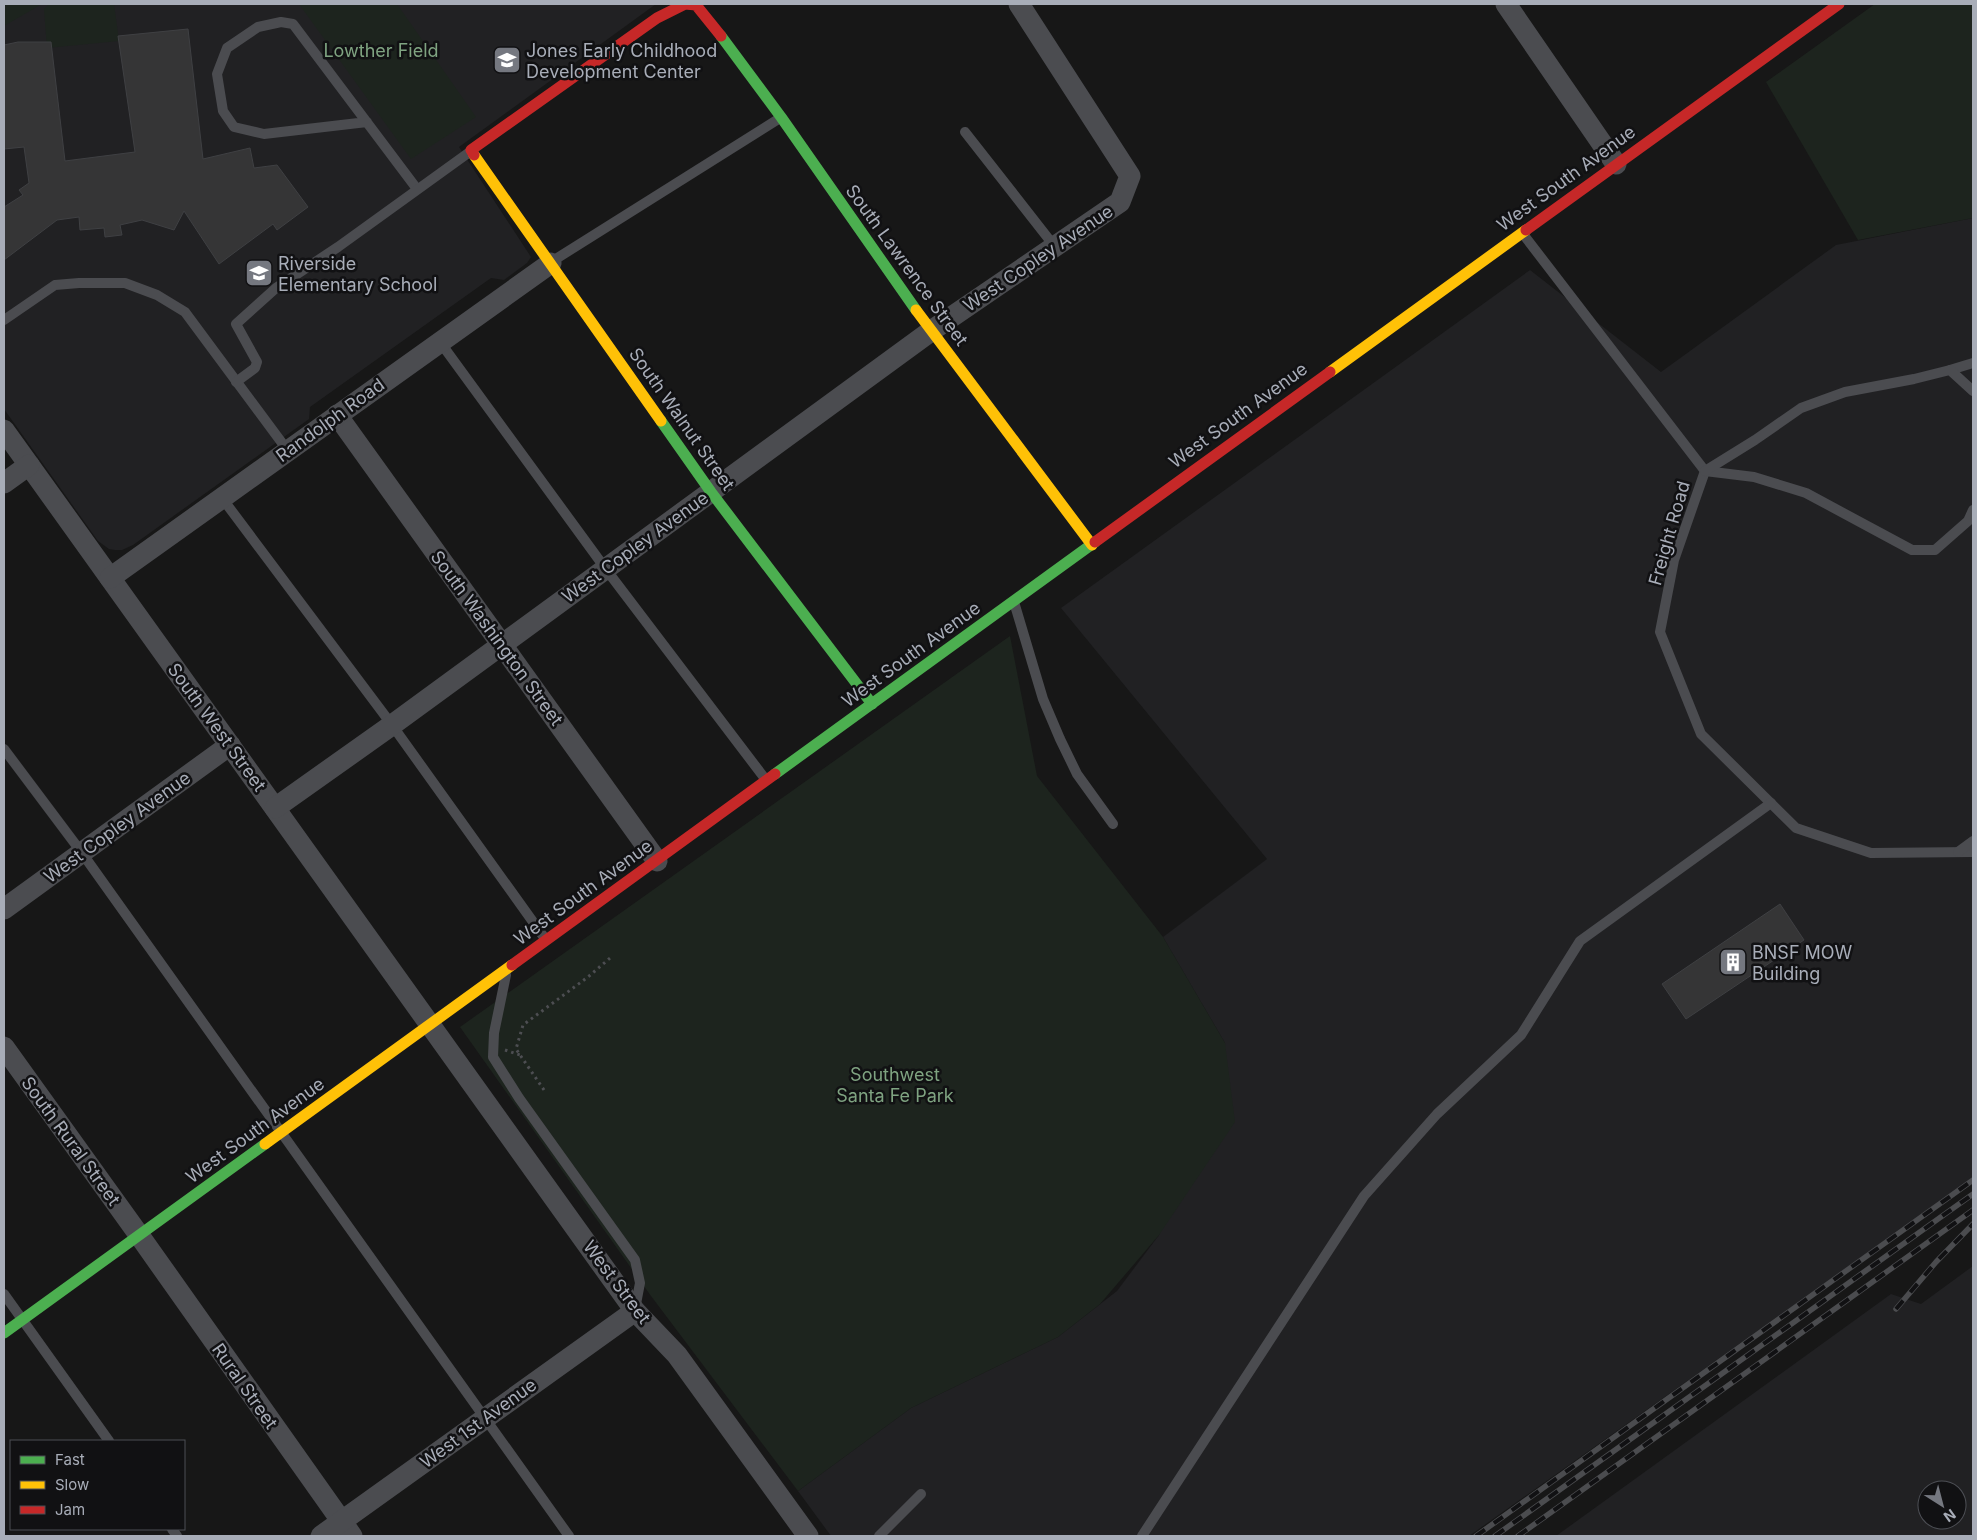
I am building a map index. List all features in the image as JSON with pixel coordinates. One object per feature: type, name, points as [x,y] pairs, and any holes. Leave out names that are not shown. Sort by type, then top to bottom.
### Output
[{"type":"main road","name":"South Lawrence Street","points":[[471,150],[657,18],[685,4],[696,5],[781,118],[932,330],[1092,545]]},
{"type":"main road","name":"West South Avenue","points":[[4,1333],[507,970],[1092,545],[1288,400],[1834,5]]},
{"type":"main road","name":"South Walnut Street","points":[[471,150],[711,492],[872,704]]},
{"type":"street","name":"West Copley Avenue","points":[[275,808],[392,725],[932,330],[1120,202],[1130,176],[1019,4]]},
{"type":"street","points":[[1506,4],[1616,164]]},
{"type":"street","name":"Randolph Road","points":[[110,578],[551,263]]},
{"type":"street","name":"South Washington Street","points":[[338,415],[657,861]]},
{"type":"street","name":"South West Street","points":[[4,430],[430,1025]]},
{"type":"street","points":[[4,482],[29,465]]},
{"type":"street","name":"West Copley Avenue","points":[[4,909],[230,745]]},
{"type":"street","name":"West Street","points":[[430,1025],[635,1311],[677,1355],[808,1536]]},
{"type":"street","name":"South Rural Street","points":[[4,1047],[139,1235]]},
{"type":"street","name":"Rural Street","points":[[139,1235],[347,1529]]},
{"type":"street","name":"West 1st Avenue","points":[[321,1536],[347,1529],[485,1418],[635,1311]]},
{"type":"lane","points":[[367,122],[264,134],[234,128],[223,111],[217,74],[227,48],[258,27],[281,22],[293,24],[367,122],[417,189]]},
{"type":"lane","points":[[551,263],[781,118]]},
{"type":"lane","points":[[965,132],[1055,247]]},
{"type":"lane","points":[[236,382],[255,368],[257,362],[236,324],[276,288],[338,247],[471,150]]},
{"type":"lane","name":"Freight Road","points":[[1521,232],[1705,471],[1674,560],[1660,632],[1701,734],[1796,828],[1871,852],[1973,852]]},
{"type":"lane","points":[[4,320],[55,285],[125,283],[157,294],[185,312],[288,451]]},
{"type":"lane","points":[[440,342],[605,568],[767,781]]},
{"type":"lane","points":[[1705,471],[1755,440],[1801,408],[1845,392],[1914,380],[1973,363]]},
{"type":"lane","points":[[1950,370],[1973,391]]},
{"type":"lane","points":[[1705,471],[1754,477],[1806,493],[1912,550],[1935,550],[1968,521],[1973,510]]},
{"type":"lane","points":[[222,498],[392,725],[547,940]]},
{"type":"lane","points":[[1014,601],[1043,698],[1060,740],[1076,774],[1113,824]]},
{"type":"lane","points":[[4,748],[82,853],[569,1536]]},
{"type":"lane","points":[[1142,1536],[1364,1196],[1437,1114],[1521,1035],[1580,940],[1771,802]]},
{"type":"lane","points":[[1958,852],[1973,841]]},
{"type":"lane","points":[[507,970],[494,1033],[494,1057],[519,1098],[634,1260],[640,1283],[635,1311]]},
{"type":"lane","points":[[4,1294],[108,1440]]},
{"type":"lane","points":[[879,1536],[921,1494]]},
{"type":"path","points":[[544,1090],[516,1049],[524,1025],[610,958]]},
{"type":"path","points":[[505,1050],[520,1055]]},
{"type":"shaded area","name":"Riverside Elementary School","points":[[4,4],[656,4],[459,147],[531,257],[527,263],[504,280],[491,278],[310,407],[309,419],[133,545],[122,550],[115,550],[109,549],[98,541],[4,409]]},
{"type":"shaded area","points":[[1973,218],[1973,1178],[1469,1536],[831,1536],[798,1491],[911,1408],[1058,1337],[1117,1291],[1159,1235],[1225,1043],[1163,937],[1267,859],[1061,608],[1530,270],[1661,372],[1836,245]]},
{"type":"shaded area","points":[[1973,1266],[1973,1536],[1556,1536],[1891,1294],[1921,1304]]},
{"type":"green space","points":[[4,4],[42,4],[4,26]]},
{"type":"green space","points":[[49,4],[114,4],[119,41],[47,48],[44,9]]},
{"type":"green space","name":"Lowther Field","points":[[299,4],[397,4],[476,117],[411,159]]},
{"type":"green space","points":[[1875,4],[1973,4],[1973,218],[1858,240],[1766,82]]},
{"type":"green space","name":"Southwest Santa Fe Park","points":[[1010,636],[1037,776],[1163,937],[1225,1043],[1235,1122],[1159,1235],[1100,1304],[1058,1337],[911,1408],[798,1491],[651,1296],[460,1027]]},
{"type":"building","points":[[188,29],[203,159],[250,148],[254,168],[277,165],[308,207],[277,230],[273,224],[219,264],[184,211],[174,230],[142,220],[120,225],[122,235],[105,237],[104,228],[80,230],[79,217],[57,220],[4,260],[4,207],[23,195],[19,190],[29,183],[24,147],[4,149],[4,45],[18,42],[51,42],[65,161],[135,152],[118,36]]},
{"type":"building","name":"BNSF MOW Building","points":[[1780,904],[1804,940],[1686,1019],[1662,984]]},
{"type":"railway","points":[[1476,1536],[1973,1180]]},
{"type":"railway","points":[[1495,1536],[1973,1194]]},
{"type":"railway","points":[[1518,1536],[1973,1210]]},
{"type":"railway","points":[[1896,1309],[1936,1262],[1973,1224]]},
{"type":"traffic: fast","points":[[721,36],[781,117],[916,310]]},
{"type":"traffic: fast","points":[[661,421],[711,492],[872,704]]},
{"type":"traffic: fast","points":[[775,774],[1095,542]]},
{"type":"traffic: fast","points":[[4,1333],[265,1144]]},
{"type":"traffic: slow","points":[[474,155],[661,421]]},
{"type":"traffic: slow","points":[[1330,372],[1526,230]]},
{"type":"traffic: slow","points":[[916,310],[1092,545]]},
{"type":"traffic: slow","points":[[265,1144],[512,965]]},
{"type":"traffic: jam","points":[[474,155],[471,150],[657,18],[685,4],[696,5],[721,36]]},
{"type":"traffic: jam","points":[[1526,230],[1839,4]]},
{"type":"traffic: jam","points":[[1095,542],[1330,372]]},
{"type":"traffic: jam","points":[[512,965],[775,774]]},
{"type":"place","name":"Jones Early Childhood Development Center","points":[[507,60]]},
{"type":"place","name":"Riverside Elementary School","points":[[259,273]]},
{"type":"place","name":"BNSF MOW Building","points":[[1733,962]]}]
